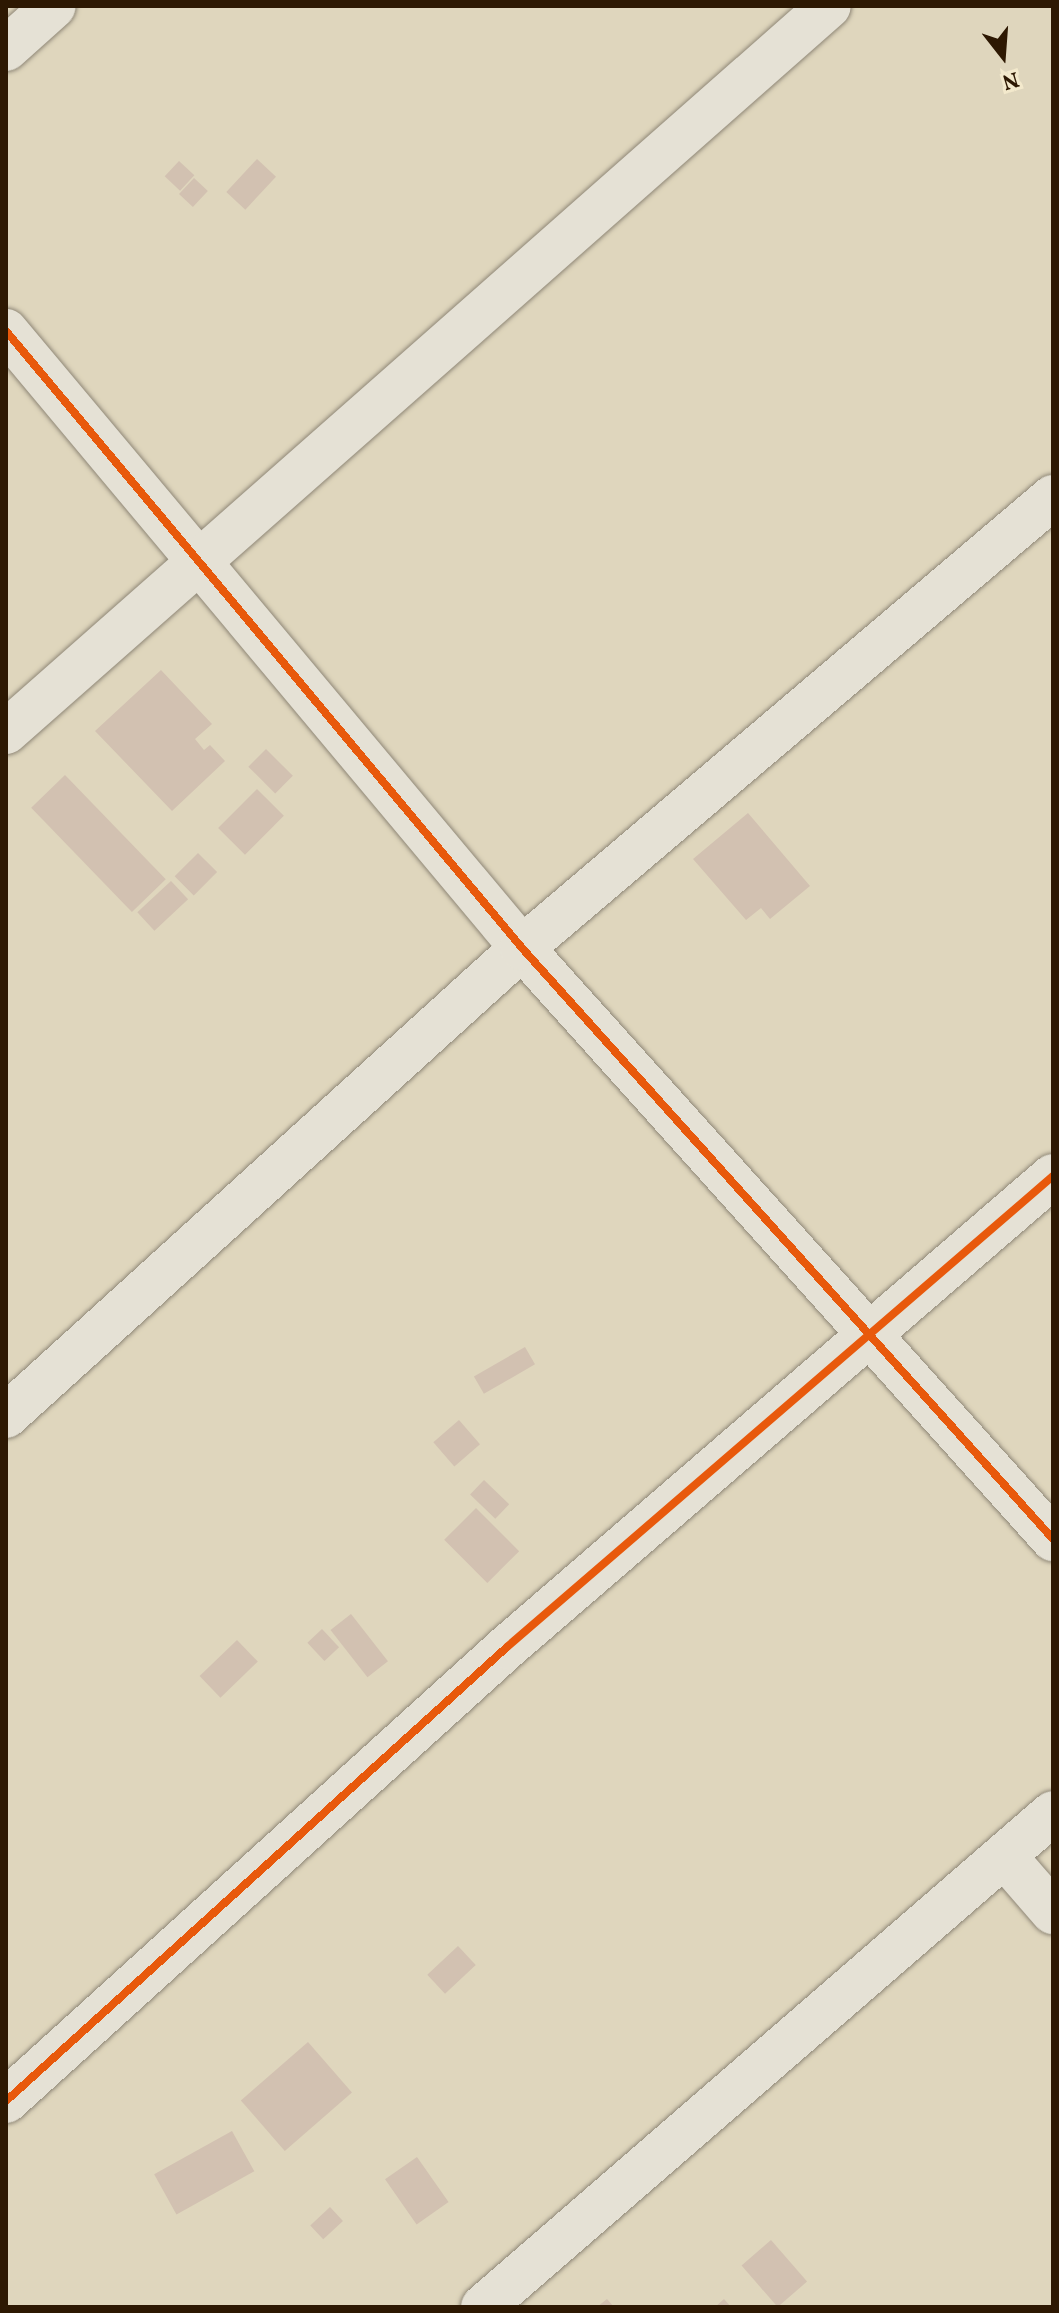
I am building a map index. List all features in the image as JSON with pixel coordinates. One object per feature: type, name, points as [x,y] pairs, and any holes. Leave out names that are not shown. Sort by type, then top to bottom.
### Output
[{"type":"street","points":[[6,49],[54,6]]},
{"type":"street","points":[[6,732],[829,6]]},
{"type":"street","points":[[6,331],[198,565],[522,948],[1053,1539]]},
{"type":"street","points":[[6,1416],[522,948],[1053,497]]},
{"type":"street","points":[[6,2101],[507,1647],[1053,1176]]},
{"type":"street","points":[[483,2307],[1006,1858],[1053,1813]]},
{"type":"street","points":[[1006,1858],[1053,1912]]},
{"type":"building","points":[[257,159],[276,177],[245,210],[226,192]]},
{"type":"building","points":[[179,161],[194,175],[180,191],[165,176]]},
{"type":"building","points":[[194,178],[208,191],[193,207],[179,194]]},
{"type":"building","points":[[161,670],[212,724],[195,739],[204,750],[210,745],[225,761],[172,811],[95,731]]},
{"type":"building","points":[[266,749],[293,776],[275,794],[248,767]]},
{"type":"building","points":[[65,775],[166,879],[132,912],[31,808]]},
{"type":"building","points":[[257,789],[284,816],[245,855],[218,828]]},
{"type":"building","points":[[748,813],[810,886],[770,919],[761,908],[746,920],[693,859]]},
{"type":"building","points":[[198,853],[217,872],[194,895],[175,876]]},
{"type":"building","points":[[171,881],[188,899],[154,931],[137,912]]},
{"type":"building","points":[[525,1347],[535,1364],[484,1394],[474,1376]]},
{"type":"building","points":[[459,1420],[480,1444],[454,1466],[433,1442]]},
{"type":"building","points":[[484,1480],[509,1504],[495,1519],[470,1494]]},
{"type":"building","points":[[476,1508],[519,1551],[487,1583],[444,1540]]},
{"type":"building","points":[[351,1614],[388,1661],[367,1677],[331,1630]]},
{"type":"building","points":[[322,1629],[339,1647],[324,1661],[307,1643]]},
{"type":"building","points":[[237,1640],[258,1662],[220,1698],[200,1676]]},
{"type":"building","points":[[458,1946],[476,1965],[445,1994],[427,1975]]},
{"type":"building","points":[[308,2042],[352,2093],[285,2151],[241,2100]]},
{"type":"building","points":[[232,2131],[254,2171],[176,2214],[154,2174]]},
{"type":"building","points":[[417,2157],[449,2202],[417,2224],[385,2179]]},
{"type":"building","points":[[330,2207],[343,2221],[323,2239],[310,2225]]},
{"type":"building","points":[[771,2240],[807,2282],[778,2307],[742,2266]]},
{"type":"building","points":[[607,2299],[614,2307],[597,2307]]},
{"type":"building","points":[[724,2299],[731,2307],[715,2307]]},
{"type":"cycle path","points":[[6,331],[522,948],[1053,1539]]},
{"type":"cycle path","points":[[6,2101],[507,1647],[1053,1176]]}]
